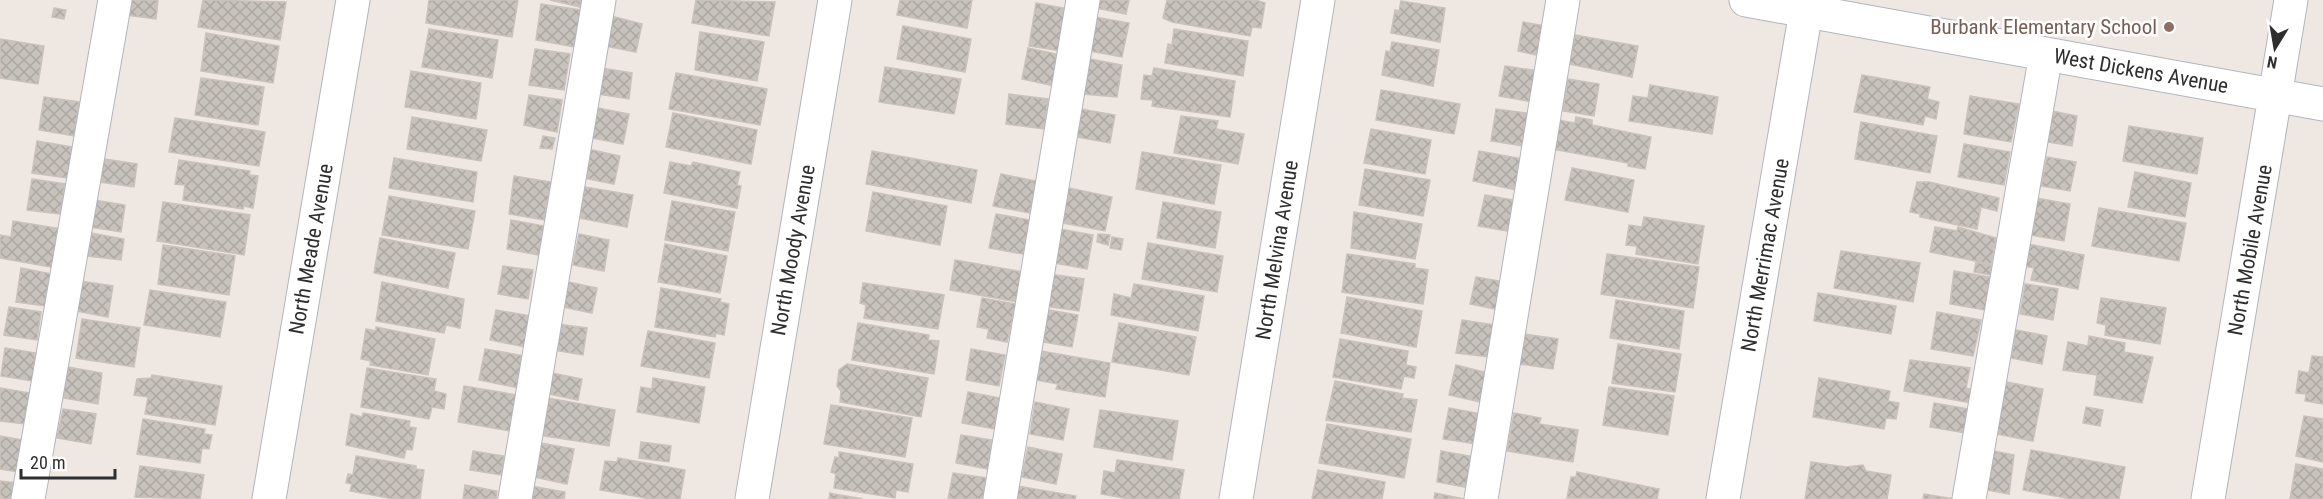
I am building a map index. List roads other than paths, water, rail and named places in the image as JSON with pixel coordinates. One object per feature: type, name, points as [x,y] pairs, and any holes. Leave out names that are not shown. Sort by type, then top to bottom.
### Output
[{"type":"street","points":[[28,499],[115,0]]},
{"type":"street","name":"North Meade Avenue","points":[[269,499],[353,0]]},
{"type":"street","points":[[515,499],[599,0]]},
{"type":"street","name":"North Moody Avenue","points":[[752,499],[835,0]]},
{"type":"street","points":[[1000,499],[1083,0]]},
{"type":"street","name":"North Melvina Avenue","points":[[1236,499],[1318,0]]},
{"type":"street","points":[[1481,499],[1563,0]]},
{"type":"street","name":"West Dickens Avenue","points":[[1746,0],[2323,104]]},
{"type":"street","name":"North Mobile Avenue","points":[[2208,499],[2291,0]]},
{"type":"street","name":"North Merrimac Avenue","points":[[1723,499],[1806,11]]},
{"type":"street","points":[[1969,499],[2046,54]]},
{"type":"place","name":"Burbank Elementary School","points":[[2169,27]]}]
